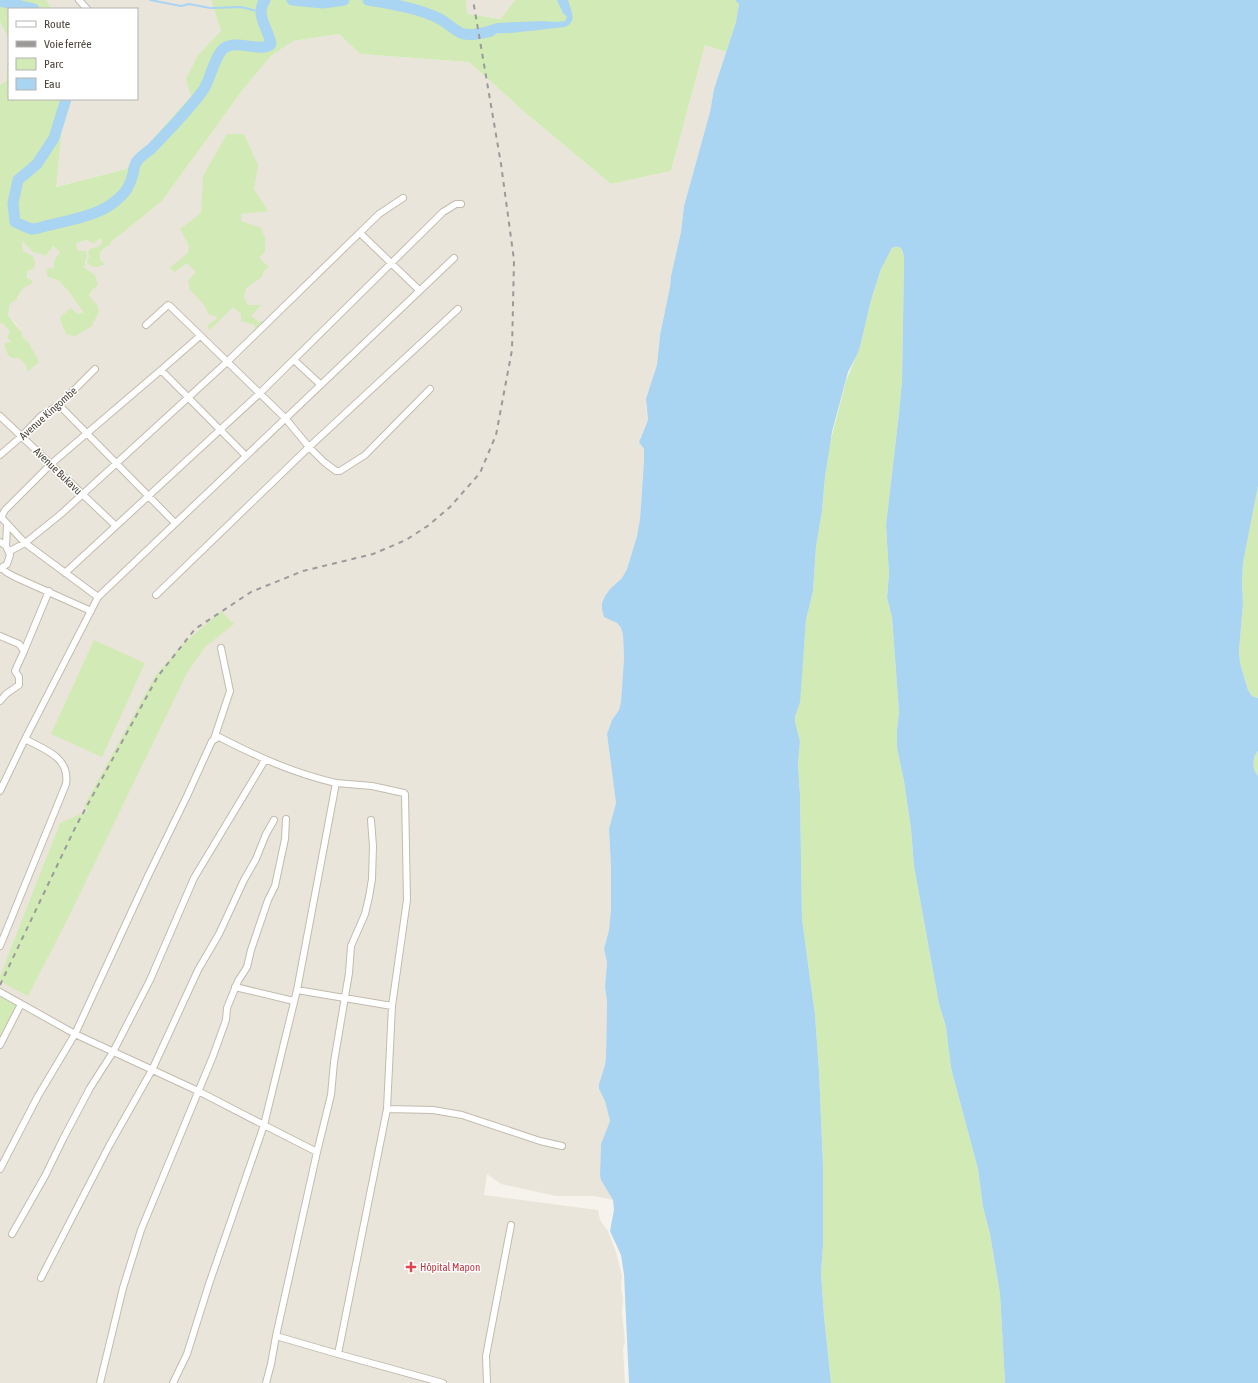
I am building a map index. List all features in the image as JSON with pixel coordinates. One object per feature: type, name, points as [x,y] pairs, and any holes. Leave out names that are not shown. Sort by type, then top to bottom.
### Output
[{"type":"street","points":[[79,0],[86,8]]},
{"type":"street","points":[[8,548],[25,543],[61,514],[227,362],[379,214],[403,198]]},
{"type":"street","points":[[65,573],[260,393],[443,212],[456,204],[461,204]]},
{"type":"street","points":[[360,233],[419,290]]},
{"type":"street","points":[[0,790],[98,597],[454,258]]},
{"type":"street","points":[[146,325],[169,305],[285,418],[309,447],[324,462],[340,471],[365,455],[430,389]]},
{"type":"street","points":[[156,595],[309,447],[458,309]]},
{"type":"street","points":[[98,597],[25,543],[1,517],[5,510],[51,464],[200,336]]},
{"type":"street","points":[[294,360],[321,385]]},
{"type":"street","name":"Avenue Kingombe","points":[[0,455],[22,436],[41,416],[58,405],[95,369]]},
{"type":"street","points":[[161,370],[246,456]]},
{"type":"street","points":[[58,405],[175,523]]},
{"type":"street","name":"Avenue Bukavu","points":[[0,416],[116,526]]},
{"type":"street","points":[[8,525],[9,561],[1,569],[10,575],[91,611]]},
{"type":"street","points":[[0,542],[8,548]]},
{"type":"street","points":[[0,702],[6,694],[19,685],[19,677],[15,671],[48,591]]},
{"type":"street","points":[[0,636],[19,644],[24,651]]},
{"type":"street","points":[[0,1169],[38,1096],[75,1034],[148,876],[214,739],[230,691],[221,648]]},
{"type":"street","points":[[214,739],[219,737],[265,760],[311,777],[336,782],[372,786],[405,794],[407,900],[392,1006],[387,1109],[338,1354]]},
{"type":"street","points":[[0,946],[66,784],[67,775],[65,767],[55,756],[25,739]]},
{"type":"street","points":[[12,1234],[45,1176],[90,1088],[113,1052],[150,980],[194,878],[265,760]]},
{"type":"street","points":[[174,1383],[187,1354],[209,1284],[264,1125],[297,990],[336,782]]},
{"type":"street","points":[[100,1383],[123,1288],[141,1230],[216,1049],[226,1020],[227,1008],[239,978],[247,967],[250,950],[268,900],[275,886],[285,839],[286,819]]},
{"type":"street","points":[[41,1278],[109,1146],[152,1070],[198,970],[219,934],[274,820]]},
{"type":"street","points":[[266,1383],[316,1152],[331,1095],[334,1062],[349,973],[351,946],[365,914],[369,897],[372,879],[373,846],[371,820]]},
{"type":"street","points":[[235,987],[294,1001]]},
{"type":"street","points":[[297,990],[392,1006]]},
{"type":"street","points":[[0,992],[75,1034],[198,1091],[316,1152]]},
{"type":"street","points":[[0,1045],[21,1004]]},
{"type":"street","points":[[387,1109],[433,1110],[462,1115],[540,1141],[562,1146]]},
{"type":"street","points":[[487,1383],[486,1356],[511,1226]]},
{"type":"street","points":[[276,1336],[443,1383]]},
{"type":"shaded area","points":[[46,0],[211,0],[221,31],[198,55],[191,96],[126,169],[55,187],[62,127],[72,100],[138,100],[138,8],[51,8]]},
{"type":"shaded area","points":[[466,0],[515,0],[502,19],[467,14]]},
{"type":"shaded area","points":[[0,22],[8,37],[8,53],[6,81],[0,85]]},
{"type":"shaded area","points":[[339,34],[360,54],[469,62],[528,115],[611,184],[671,171],[705,45],[726,52],[714,89],[710,112],[684,206],[681,232],[660,335],[657,365],[646,405],[648,420],[640,438],[644,449],[644,460],[640,519],[637,536],[627,569],[622,578],[610,589],[602,603],[604,616],[617,623],[621,628],[623,635],[624,658],[621,702],[619,710],[612,720],[607,734],[616,803],[609,829],[611,910],[609,930],[604,949],[607,962],[605,987],[607,1001],[606,1057],[599,1084],[599,1089],[605,1101],[610,1121],[601,1144],[600,1175],[613,1200],[594,1196],[556,1196],[501,1184],[487,1174],[484,1195],[598,1210],[600,1220],[608,1231],[616,1252],[622,1276],[621,1289],[623,1298],[622,1314],[625,1341],[623,1349],[625,1383],[0,1383],[0,324],[2,323],[10,331],[12,342],[4,343],[11,358],[19,358],[26,365],[27,371],[32,349],[23,338],[22,333],[16,324],[8,315],[10,303],[18,298],[21,289],[32,280],[27,278],[33,256],[23,251],[22,236],[23,242],[33,252],[46,256],[53,246],[60,252],[54,268],[48,277],[59,281],[70,293],[83,312],[78,314],[71,309],[60,317],[95,318],[99,311],[98,306],[89,297],[93,289],[83,267],[87,257],[78,251],[76,243],[87,240],[95,243],[99,239],[103,240],[103,243],[100,246],[88,251],[105,264],[100,260],[100,253],[104,248],[110,245],[112,241],[162,201],[244,88],[271,56],[293,41]]},
{"type":"green space","points":[[0,0],[46,0],[51,8],[8,8],[8,37],[0,22]]},
{"type":"green space","points":[[211,0],[466,0],[467,14],[501,19],[515,0],[740,0],[736,22],[726,52],[705,45],[671,171],[611,184],[528,115],[469,62],[360,54],[339,34],[293,41],[271,56],[244,88],[162,201],[112,241],[110,245],[104,248],[100,253],[100,260],[105,264],[92,267],[87,262],[89,257],[88,251],[91,248],[100,245],[102,240],[99,239],[95,243],[91,243],[87,240],[76,243],[78,251],[86,251],[87,257],[83,267],[95,275],[98,285],[93,289],[89,296],[98,306],[99,311],[92,326],[75,336],[66,334],[60,317],[71,308],[78,314],[83,312],[70,293],[59,281],[48,277],[46,269],[54,268],[54,261],[60,252],[53,246],[46,256],[33,252],[22,239],[23,251],[33,256],[35,262],[34,268],[28,271],[27,278],[32,280],[32,284],[23,289],[17,299],[10,303],[8,315],[22,333],[23,338],[29,343],[39,362],[27,372],[26,365],[19,358],[11,358],[7,353],[4,343],[11,342],[7,337],[10,331],[2,323],[0,324],[0,85],[6,81],[8,53],[8,100],[72,100],[62,127],[56,187],[126,169],[191,96],[186,79],[198,55],[221,31]]},
{"type":"green space","points":[[227,134],[244,134],[258,165],[254,189],[268,211],[241,214],[241,221],[261,228],[265,238],[265,251],[259,258],[269,267],[264,271],[262,277],[246,288],[244,297],[248,305],[261,305],[251,316],[259,322],[266,320],[256,330],[254,325],[241,321],[241,314],[233,307],[210,330],[207,326],[218,317],[208,314],[205,306],[190,290],[188,281],[196,272],[187,263],[175,272],[169,268],[188,253],[189,246],[180,229],[201,213],[203,176]]},
{"type":"green space","points":[[897,246],[904,255],[902,381],[886,525],[889,574],[887,598],[892,617],[899,712],[897,748],[904,781],[911,829],[914,866],[939,1004],[946,1027],[951,1068],[978,1169],[983,1207],[990,1234],[1000,1294],[1005,1383],[831,1383],[824,1316],[821,1273],[823,1245],[823,1165],[819,1071],[815,1015],[802,919],[798,764],[800,741],[795,717],[799,705],[806,620],[813,591],[816,547],[830,443],[846,381],[860,347],[871,300],[881,269],[892,248]]},
{"type":"green space","points":[[1258,486],[1258,698],[1252,696],[1248,690],[1240,663],[1239,651],[1243,604],[1243,563]]},
{"type":"green space","points":[[221,611],[234,624],[205,647],[187,673],[68,918],[28,996],[5,984],[0,980],[0,976],[60,823],[88,811],[84,806],[155,676],[181,646]]},
{"type":"green space","points":[[94,640],[145,663],[102,757],[51,734]]},
{"type":"green space","points":[[1258,751],[1258,776],[1254,764]]},
{"type":"green space","points":[[0,990],[20,1003],[0,1036]]},
{"type":"water","points":[[557,0],[568,0],[572,12],[571,22],[565,27],[511,33],[477,34],[487,26],[497,23],[565,21],[567,17],[563,13]]},
{"type":"water","points":[[735,0],[1258,0],[1258,486],[1243,563],[1243,604],[1239,651],[1240,663],[1248,690],[1252,696],[1258,698],[1258,751],[1254,764],[1258,776],[1258,1383],[1005,1383],[1000,1294],[990,1234],[983,1207],[978,1169],[951,1068],[946,1027],[939,1004],[914,866],[911,829],[904,781],[897,748],[899,712],[892,617],[887,598],[889,574],[886,525],[902,381],[904,259],[901,248],[896,247],[892,248],[881,269],[871,300],[860,347],[848,372],[832,432],[816,547],[813,591],[806,620],[800,702],[795,717],[800,741],[798,764],[802,919],[815,1015],[819,1071],[823,1165],[823,1245],[821,1273],[831,1383],[629,1383],[624,1274],[621,1255],[610,1231],[614,1210],[613,1200],[601,1180],[600,1175],[601,1144],[610,1121],[605,1101],[599,1089],[599,1084],[606,1057],[607,1001],[605,987],[607,962],[604,949],[609,930],[611,910],[609,829],[616,803],[607,734],[612,720],[619,710],[621,702],[624,658],[623,635],[621,628],[617,623],[604,617],[602,603],[610,589],[622,578],[627,569],[637,536],[640,519],[644,460],[644,449],[639,442],[648,420],[646,399],[657,365],[660,335],[681,232],[684,206],[710,112],[714,89],[736,22],[739,4]]},
{"type":"waterway","points":[[150,0],[181,6],[189,4],[210,8],[241,7],[261,12]]},
{"type":"waterway","points":[[66,100],[54,138],[37,164],[18,180],[13,203],[15,222],[32,229],[98,212],[115,202],[128,188],[137,162],[166,134],[204,89],[216,59],[222,50],[227,46],[233,45],[267,47],[271,44],[263,22],[261,11],[265,0]]},
{"type":"waterway","points":[[292,0],[323,3],[344,0]]},
{"type":"waterway","points":[[368,0],[405,7],[432,15],[467,35],[491,31]]},
{"type":"waterway","points":[[0,1],[30,8]]},
{"type":"railway","points":[[0,985],[76,826],[158,676],[195,629],[251,592],[303,571],[373,554],[406,540],[429,525],[450,507],[480,473],[496,435],[512,350],[514,260],[501,164],[473,0]]},
{"type":"place","name":"Hôpital Mapon","points":[[411,1267]]}]
